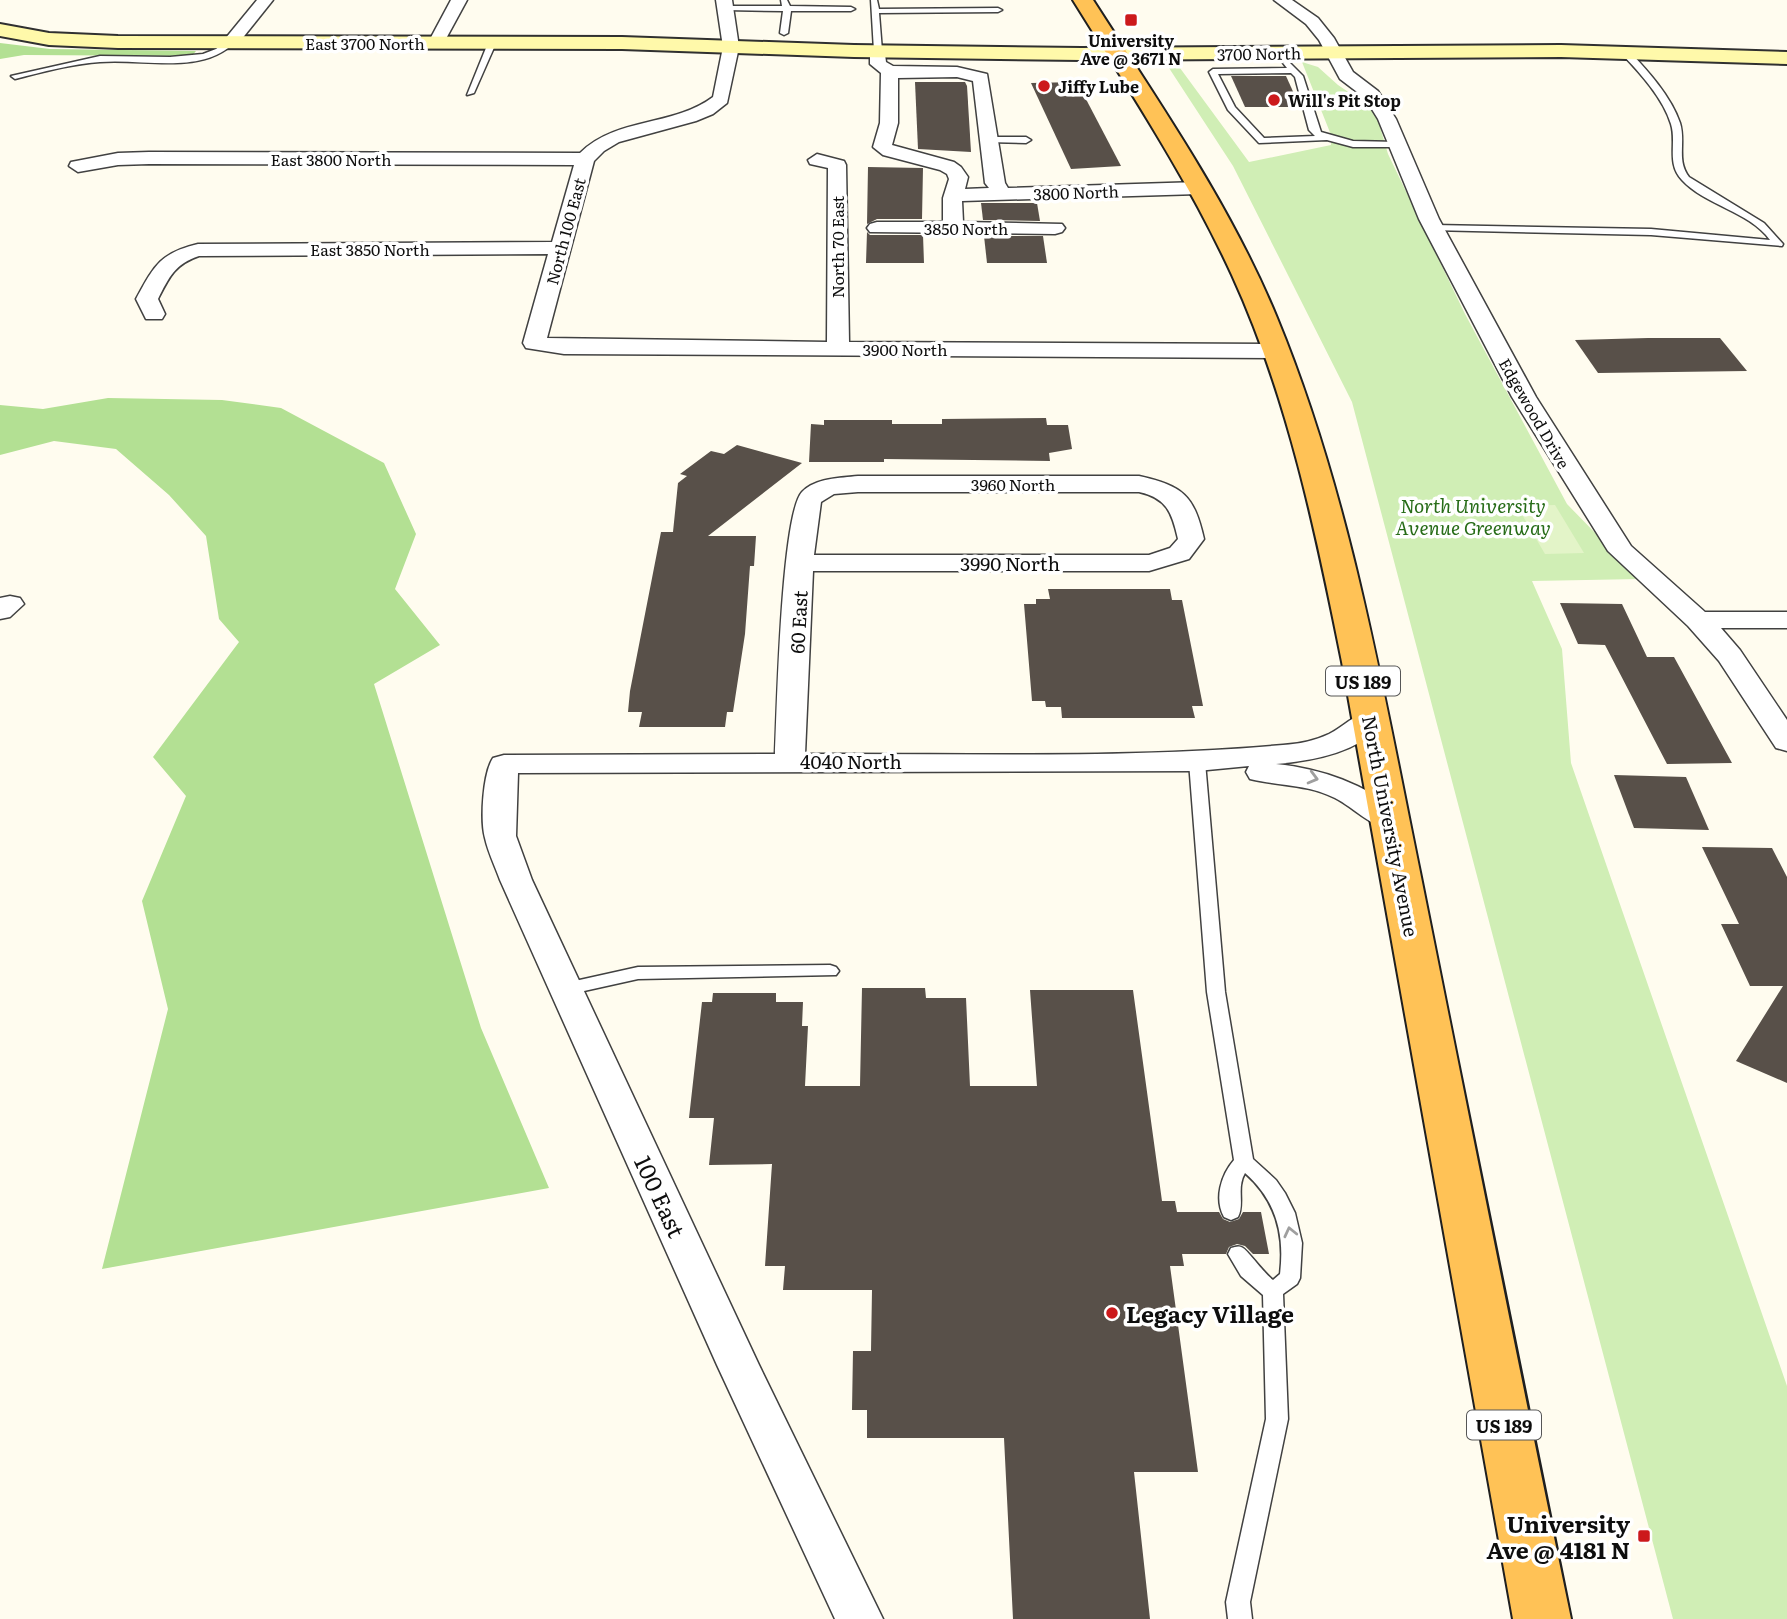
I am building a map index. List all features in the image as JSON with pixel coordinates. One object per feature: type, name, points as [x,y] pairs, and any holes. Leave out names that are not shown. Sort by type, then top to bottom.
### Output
[{"type":"highway","name":"North University Avenue","points":[[1083,0],[1199,188],[1240,267],[1276,351],[1328,516],[1390,820],[1542,1619]]},
{"type":"main road","name":"East 3700 North","points":[[0,30],[77,41],[731,47]]},
{"type":"main road","name":"3700 North","points":[[731,47],[1117,55],[1625,52],[1787,58]]},
{"type":"street","points":[[231,42],[265,0]]},
{"type":"street","points":[[436,43],[459,0]]},
{"type":"street","name":"Edgewood Drive","points":[[1282,0],[1312,21],[1326,38],[1346,75],[1372,95],[1387,119],[1434,228],[1524,397],[1621,551],[1698,620],[1730,656],[1787,742]]},
{"type":"street","name":"North 100 East","points":[[534,343],[585,159],[603,144],[689,117],[716,104],[724,92],[731,47],[725,4]]},
{"type":"street","points":[[878,51],[878,64],[890,71],[962,73],[981,78],[995,187],[1001,191]]},
{"type":"street","points":[[890,71],[889,123],[882,147],[893,154],[950,167],[958,176],[953,195],[953,228]]},
{"type":"street","name":"East 3800 North","points":[[78,166],[118,159],[149,158],[585,159]]},
{"type":"street","name":"North 70 East","points":[[817,160],[837,165],[838,349]]},
{"type":"street","name":"3800 North","points":[[953,195],[1001,191],[1017,194],[1199,188]]},
{"type":"street","name":"3850 North","points":[[877,228],[1055,228]]},
{"type":"street","name":"East 3850 North","points":[[154,314],[147,299],[164,264],[181,255],[213,249],[560,248]]},
{"type":"street","name":"3900 North","points":[[534,343],[564,347],[1276,351]]},
{"type":"street","name":"3960 North","points":[[820,491],[859,484],[1139,484],[1171,493],[1183,506],[1188,521]]},
{"type":"street","name":"60 East","points":[[790,761],[805,507],[811,497],[820,491]]},
{"type":"street","name":"3990 North","points":[[801,563],[1149,563],[1171,558],[1186,550],[1191,539],[1188,521]]},
{"type":"street","points":[[1698,620],[1787,620]]},
{"type":"street","name":"4040 North","points":[[504,764],[790,761],[1197,762],[1309,752],[1340,740],[1370,720]]},
{"type":"street","name":"4040 North","points":[[1197,762],[1262,773],[1313,777],[1349,792],[1390,820]]},
{"type":"street","name":"100 East","points":[[504,764],[500,788],[500,836],[516,880],[738,1365],[859,1619]]},
{"type":"lane","points":[[784,0],[787,10],[784,33]]},
{"type":"lane","points":[[874,0],[878,51]]},
{"type":"lane","points":[[725,4],[787,10],[851,9]]},
{"type":"lane","points":[[875,11],[998,10]]},
{"type":"lane","points":[[15,76],[100,59],[208,57],[225,50],[231,42]]},
{"type":"lane","points":[[470,93],[492,43]]},
{"type":"lane","points":[[1281,52],[1299,75],[1314,130],[1324,138]]},
{"type":"lane","points":[[1625,52],[1675,120],[1675,155],[1685,178],[1759,225],[1782,245]]},
{"type":"lane","points":[[1293,70],[1213,72],[1231,108],[1262,141],[1324,138],[1353,144],[1398,145]]},
{"type":"lane","points":[[990,140],[1026,140]]},
{"type":"lane","points":[[1434,228],[1637,231],[1782,245]]},
{"type":"lane","points":[[1197,762],[1216,992],[1244,1162],[1264,1177],[1283,1206],[1291,1230],[1294,1254],[1290,1278],[1273,1291]]},
{"type":"lane","points":[[566,989],[638,973],[830,971]]},
{"type":"lane","points":[[1231,1212],[1229,1184],[1234,1171],[1244,1162]]},
{"type":"lane","points":[[1238,1254],[1243,1265],[1273,1291],[1277,1419],[1238,1602],[1240,1619]]},
{"type":"green space","points":[[0,43],[50,49],[196,51],[192,56],[24,55],[0,59]]},
{"type":"green space","name":"North University Avenue Greenway","points":[[1302,62],[1318,67],[1338,85],[1375,110],[1388,154],[1465,314],[1567,504],[1640,579],[1532,581],[1562,649],[1571,763],[1787,1386],[1787,1619],[1673,1619],[1352,402],[1233,166],[1169,68],[1180,68],[1249,162],[1331,145],[1331,135]]},
{"type":"green space","points":[[108,398],[222,400],[281,408],[384,463],[416,534],[395,589],[440,645],[374,684],[481,1028],[549,1188],[102,1269],[168,1009],[142,901],[186,796],[153,757],[239,642],[219,619],[206,536],[169,495],[116,449],[54,441],[0,455],[0,405],[43,409]]},
{"type":"green space","points":[[1555,505],[1584,553],[1545,554],[1517,506]]},
{"type":"building","points":[[1231,76],[1286,76],[1300,107],[1245,107]]},
{"type":"building","points":[[915,82],[965,82],[971,152],[918,149]]},
{"type":"building","points":[[1077,82],[1121,166],[1071,169],[1031,83]]},
{"type":"building","points":[[868,167],[923,168],[922,219],[877,219],[867,224]]},
{"type":"building","points":[[981,203],[1037,203],[1040,221],[983,220]]},
{"type":"building","points":[[867,232],[870,235],[923,235],[924,263],[866,263]]},
{"type":"building","points":[[984,236],[1043,236],[1047,263],[987,263]]},
{"type":"building","points":[[1720,338],[1747,371],[1598,373],[1575,340]]},
{"type":"building","points":[[1046,418],[1047,425],[1068,425],[1072,449],[1049,453],[1050,461],[884,459],[884,462],[809,462],[811,424],[824,425],[824,420],[892,420],[892,424],[942,424],[942,419]]},
{"type":"building","points":[[737,445],[802,463],[708,536],[756,536],[733,712],[727,712],[725,727],[639,727],[642,712],[628,712],[630,691],[661,532],[673,532],[678,483],[687,476],[680,474],[711,451],[724,454]]},
{"type":"building","points":[[1048,589],[1170,589],[1172,600],[1182,600],[1203,706],[1192,706],[1195,718],[1062,718],[1061,707],[1046,707],[1045,701],[1032,701],[1024,604],[1036,604],[1036,599],[1050,599]]},
{"type":"building","points":[[1560,603],[1622,604],[1647,657],[1674,657],[1732,763],[1667,764],[1605,645],[1578,644]]},
{"type":"building","points":[[1614,775],[1686,777],[1709,830],[1634,828]]},
{"type":"building","points":[[1702,847],[1772,848],[1787,877],[1787,1083],[1736,1061],[1783,986],[1750,986],[1721,924],[1739,924]]},
{"type":"building","name":"Legacy Village","points":[[862,988],[925,988],[926,998],[966,998],[970,1086],[1037,1086],[1030,990],[1133,990],[1162,1201],[1175,1201],[1177,1212],[1219,1212],[1223,1219],[1230,1222],[1239,1219],[1243,1212],[1261,1212],[1269,1254],[1253,1254],[1245,1246],[1237,1244],[1229,1247],[1226,1254],[1182,1254],[1184,1266],[1170,1266],[1198,1472],[1134,1472],[1150,1619],[1013,1619],[1004,1438],[867,1438],[867,1410],[852,1410],[853,1351],[871,1351],[872,1290],[783,1290],[785,1266],[765,1266],[772,1164],[709,1165],[714,1118],[689,1118],[702,1002],[712,1002],[713,993],[776,993],[776,1002],[803,1002],[802,1026],[808,1026],[805,1086],[860,1086]]},
{"type":"place","name":"University Ave @ 3671 N","points":[[1131,20]]},
{"type":"place","name":"Jiffy Lube","points":[[1044,86]]},
{"type":"place","name":"Will's Pit Stop","points":[[1274,100]]},
{"type":"place","name":"Legacy Village","points":[[1112,1313]]},
{"type":"place","name":"University Ave @ 4181 N","points":[[1644,1536]]}]
